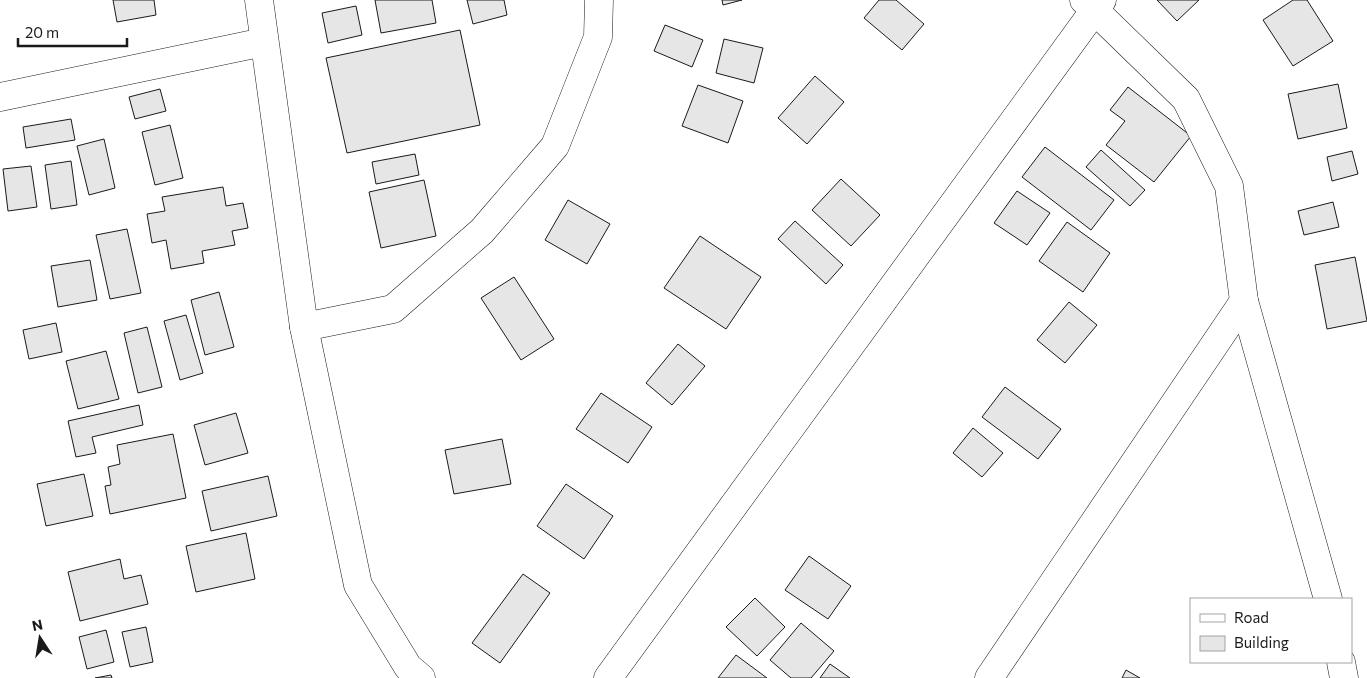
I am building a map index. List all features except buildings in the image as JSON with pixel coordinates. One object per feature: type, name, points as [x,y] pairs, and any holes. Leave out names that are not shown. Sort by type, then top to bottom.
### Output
[{"type":"street","points":[[258,0],[304,327],[358,585],[408,667],[422,678]]},
{"type":"street","points":[[304,327],[393,309],[482,231],[555,146],[598,37],[599,0]]},
{"type":"street","points":[[608,678],[1093,4],[1186,98],[1229,186],[1244,301],[1328,598]]},
{"type":"street","points":[[0,97],[264,42]]},
{"type":"street","points":[[989,678],[1244,301]]},
{"type":"street","points":[[1341,663],[1344,678]]}]
